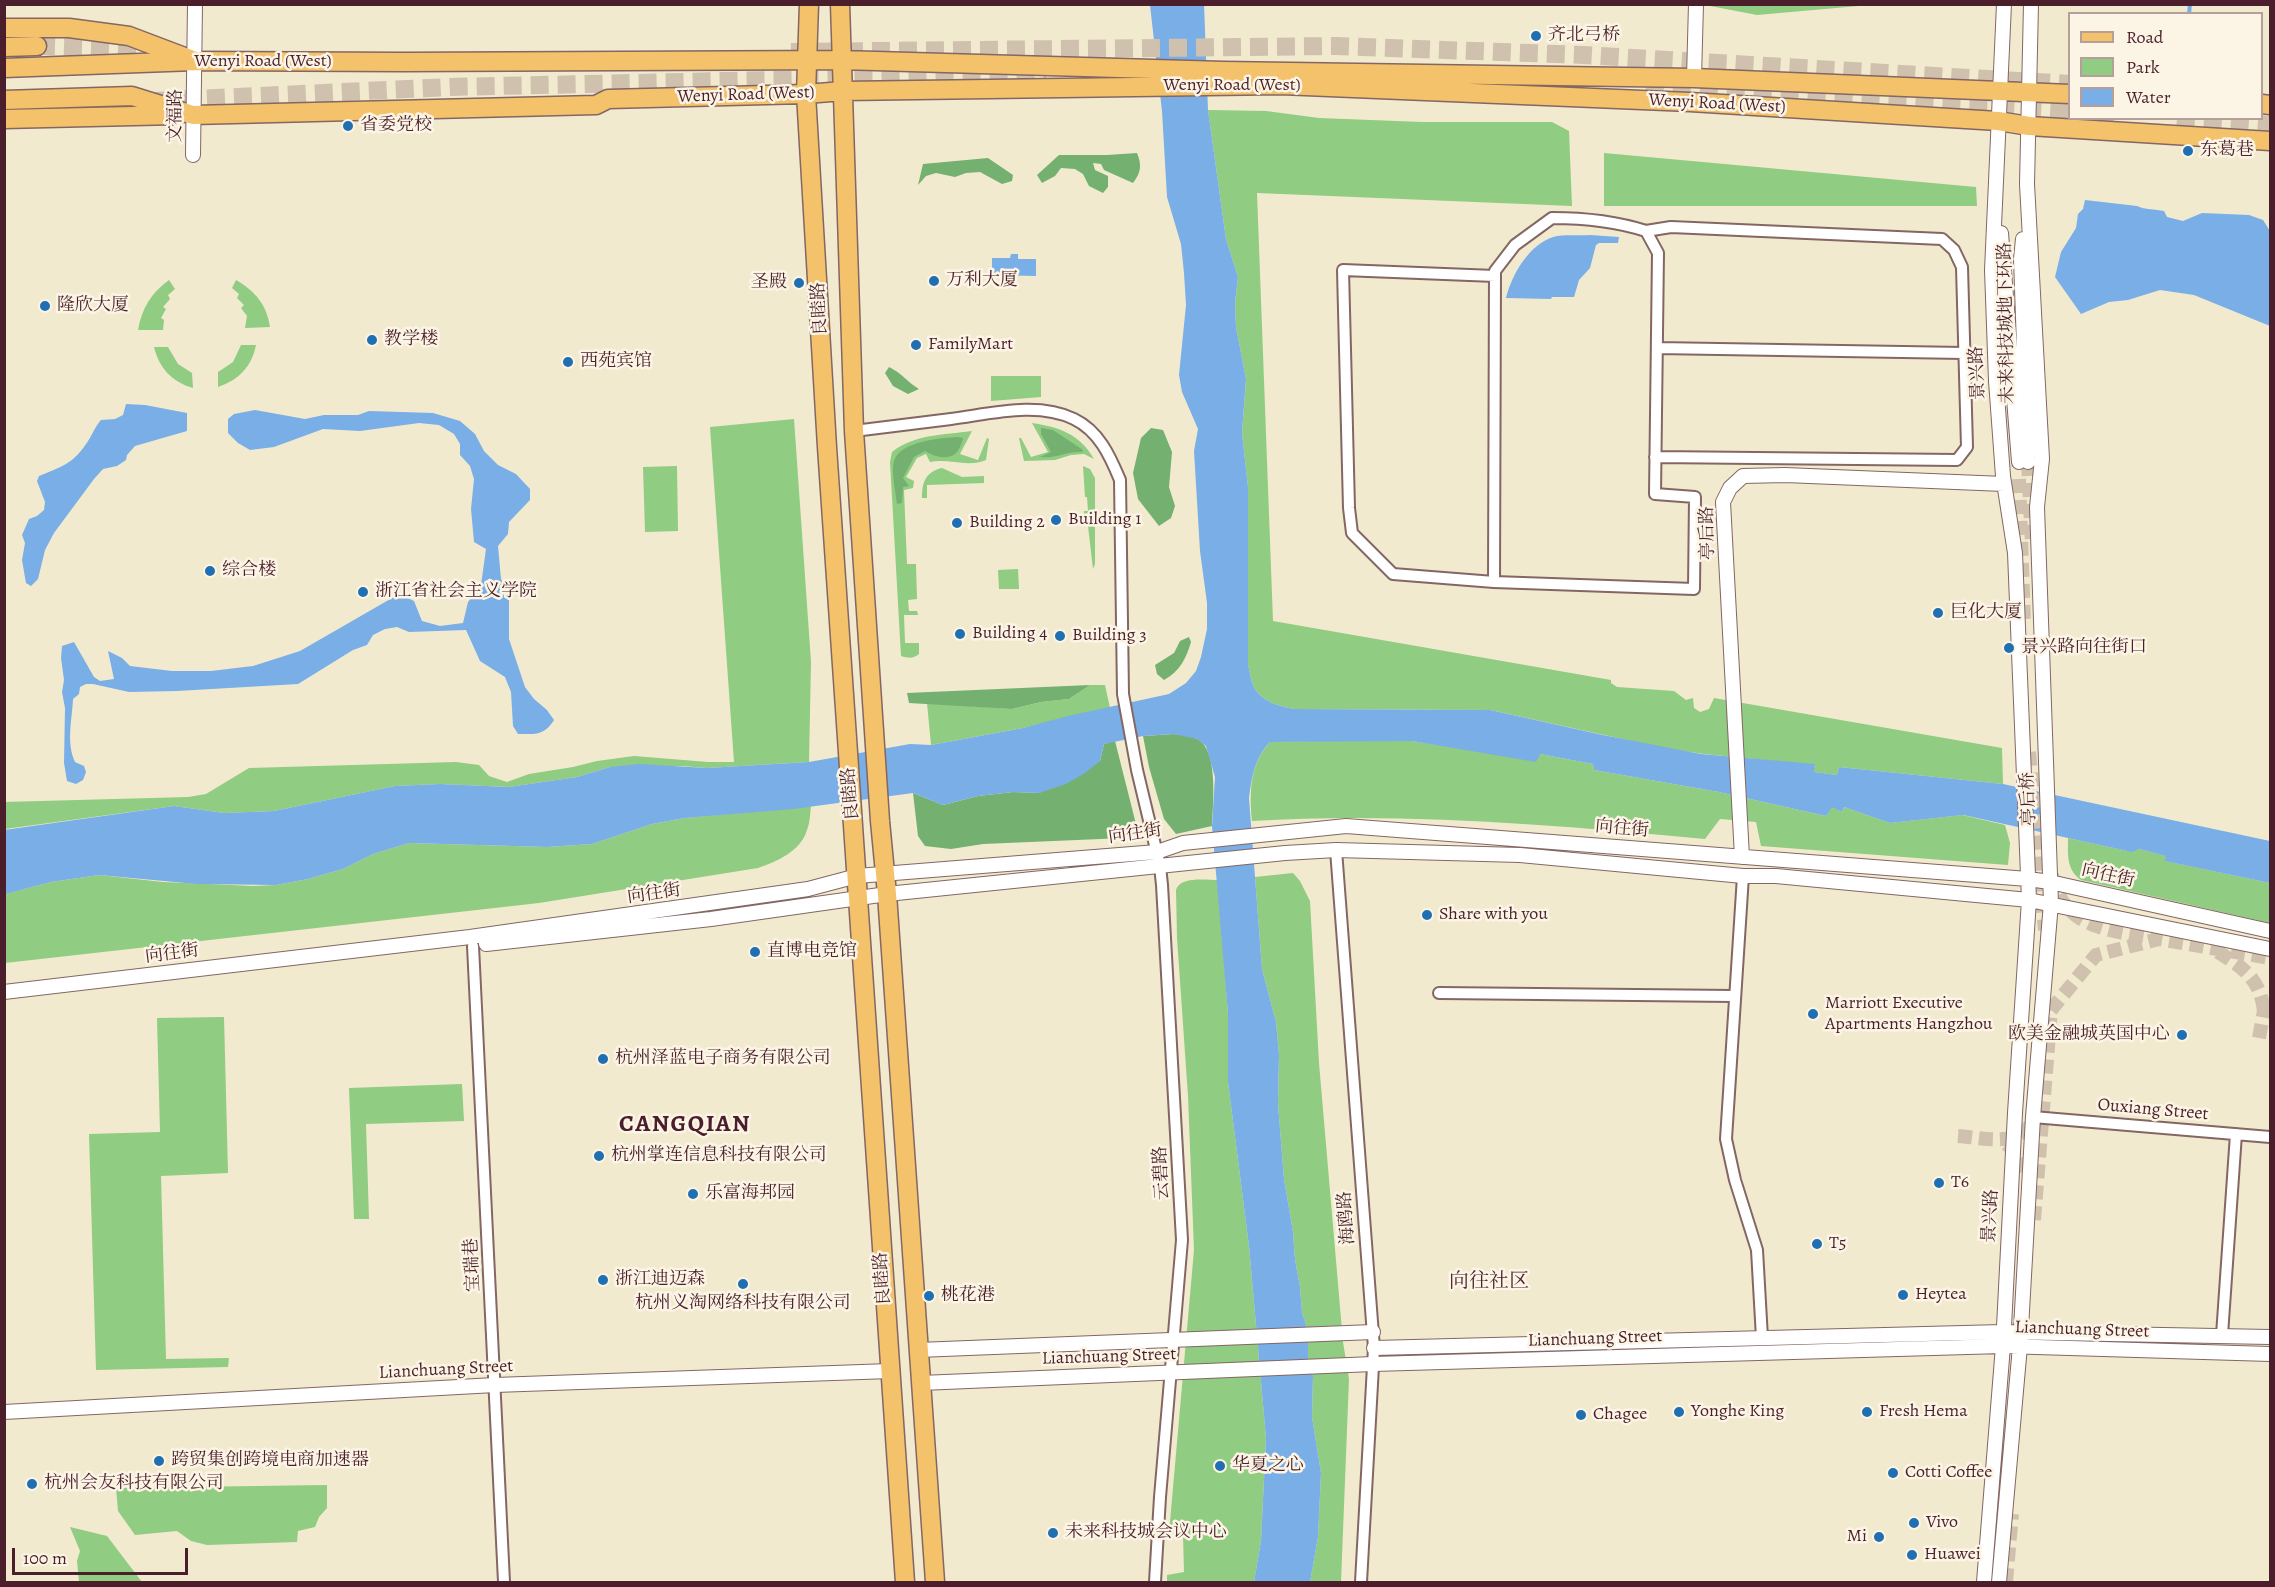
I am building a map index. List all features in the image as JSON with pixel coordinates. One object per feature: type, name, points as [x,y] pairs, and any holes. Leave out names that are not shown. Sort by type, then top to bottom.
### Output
[{"type":"main road","name":"良睦路","points":[[809,4],[806,94],[845,722],[905,1582]]},
{"type":"main road","name":"良睦路","points":[[840,4],[854,431],[935,1582]]},
{"type":"main road","points":[[4,28],[69,28],[129,36],[195,61]]},
{"type":"main road","points":[[4,47],[37,46]]},
{"type":"main road","name":"Wenyi Road (West)","points":[[4,68],[195,61],[841,60],[1142,77],[1694,78],[2068,94]]},
{"type":"main road","name":"Wenyi Road (West)","points":[[4,119],[596,105],[608,99],[806,94],[1142,77]]},
{"type":"main road","name":"Wenyi Road (West)","points":[[1227,78],[1281,86],[1678,102],[1998,121],[2029,126],[2271,141]]},
{"type":"main road","name":"Wenyi Road (West)","points":[[4,100],[132,96],[193,115]]},
{"type":"street","name":"文福路","points":[[193,155],[195,4]]},
{"type":"street","points":[[1694,78],[1696,4]]},
{"type":"street","name":"景兴路","points":[[2004,4],[1992,270],[1996,381],[2004,484],[2016,553],[2022,740]]},
{"type":"street","points":[[2028,184],[2031,4]]},
{"type":"street","name":"未来科技城地下环路","points":[[1996,186],[2023,462],[2021,259],[2028,184]]},
{"type":"street","name":"亭后桥","points":[[2028,184],[2042,459],[2037,507],[2049,856]]},
{"type":"street","points":[[1494,582],[1495,271],[1515,245],[1552,218],[1586,218],[1646,231],[1671,227],[1942,239],[1954,250],[1962,267],[1967,447],[1957,460],[1655,457]]},
{"type":"street","points":[[1495,276],[1343,270],[1349,508],[1352,533],[1393,574],[1494,582],[1694,589],[1695,497],[1655,494],[1658,253],[1646,231]]},
{"type":"street","points":[[1657,348],[1964,353]]},
{"type":"street","name":"云碧路","points":[[854,431],[1030,410],[1050,411],[1074,419],[1092,431],[1109,454],[1120,480],[1123,694],[1158,859],[1182,1240],[1155,1582]]},
{"type":"street","name":"亭后路","points":[[1742,857],[1723,502],[1730,488],[1743,476],[1785,475],[2004,484]]},
{"type":"street","name":"亭后桥","points":[[2022,740],[2027,852]]},
{"type":"street","name":"向往街","points":[[4,1000],[711,919],[1158,859],[1184,843],[1346,826],[2028,879],[2271,931]]},
{"type":"street","name":"向往街","points":[[4,992],[470,937],[797,891],[857,876],[1158,859],[1184,863],[1336,850],[1520,855],[2029,900],[2271,949]]},
{"type":"street","name":"海鸥路","points":[[1336,850],[1374,1348],[1361,1582]]},
{"type":"street","name":"景兴路","points":[[1984,1582],[2003,1346],[2029,900],[2027,852]]},
{"type":"street","name":"景兴路","points":[[1999,1582],[2020,1346],[2033,1117],[2051,903],[2049,856]]},
{"type":"street","points":[[1743,876],[1726,1138],[1735,1180],[1757,1250],[1762,1338]]},
{"type":"street","name":"宝瑞巷","points":[[473,946],[504,1582]]},
{"type":"street","points":[[1439,993],[1734,996]]},
{"type":"street","name":"Ouxiang Street","points":[[2033,1117],[2271,1137]]},
{"type":"street","points":[[2222,1335],[2236,1134]]},
{"type":"street","name":"Lianchuang Street","points":[[1374,1348],[2021,1331],[2271,1337]]},
{"type":"street","name":"Lianchuang Street","points":[[918,1350],[1373,1332]]},
{"type":"street","name":"Lianchuang Street","points":[[921,1383],[1329,1365],[2003,1346],[2271,1354]]},
{"type":"street","name":"Lianchuang Street","points":[[4,1412],[495,1385],[890,1371]]},
{"type":"green space","points":[[1705,5],[1870,5],[1757,15]]},
{"type":"green space","points":[[1208,110],[1266,111],[1319,118],[1422,122],[1552,122],[1569,131],[1572,206],[1257,193],[1273,621],[1611,680],[1611,683],[1617,687],[1674,691],[1686,700],[1693,698],[1694,708],[1700,712],[1709,709],[1714,698],[2002,748],[2003,784],[1839,767],[1837,775],[1813,772],[1815,765],[1664,748],[1490,710],[1295,709],[1267,701],[1258,694],[1248,665],[1248,487],[1242,433],[1246,379],[1236,327],[1235,303],[1238,277],[1226,239]]},
{"type":"green space","points":[[1137,153],[1140,169],[1133,183],[1104,170],[1101,164],[1093,163],[1095,170],[1108,176],[1108,187],[1103,193],[1089,186],[1083,174],[1075,169],[1061,168],[1055,176],[1042,183],[1037,175],[1059,155]]},
{"type":"green space","points":[[1604,153],[1976,187],[1977,206],[1604,206]]},
{"type":"green space","points":[[988,158],[1013,175],[1012,181],[1002,184],[980,172],[955,177],[936,173],[926,176],[918,185],[923,164]]},
{"type":"green space","points":[[169,280],[175,289],[168,295],[170,299],[163,307],[166,309],[161,318],[164,320],[163,330],[138,330],[148,302]]},
{"type":"green space","points":[[236,280],[259,299],[270,327],[245,328],[247,316],[241,308],[244,305],[237,298],[239,294],[232,288]]},
{"type":"green space","points":[[241,345],[256,345],[248,366],[238,376],[218,387],[218,372],[233,362]]},
{"type":"green space","points":[[154,347],[168,347],[178,364],[192,373],[193,388],[173,378],[163,368]]},
{"type":"green space","points":[[889,367],[919,389],[908,394],[893,386],[885,373]]},
{"type":"green space","points":[[991,376],[1041,376],[1041,397],[991,401]]},
{"type":"green space","points":[[794,419],[811,662],[809,762],[707,768],[610,767],[577,777],[509,787],[440,784],[395,786],[274,811],[224,813],[174,806],[5,829],[4,802],[188,797],[206,794],[249,768],[456,762],[479,765],[489,776],[507,782],[529,774],[634,756],[734,762],[710,427]]},
{"type":"green space","points":[[1032,423],[1068,433],[1082,443],[1094,459],[1084,454],[1055,460],[1024,461],[1019,438],[1031,457],[1048,452]]},
{"type":"green space","points":[[1041,428],[1053,430],[1083,450],[1082,452],[1040,457],[1051,452],[1041,434]]},
{"type":"green space","points":[[1151,428],[1163,430],[1172,452],[1169,487],[1175,506],[1171,518],[1159,526],[1138,499],[1133,473],[1141,438]]},
{"type":"green space","points":[[972,431],[960,454],[978,460],[987,438],[989,439],[986,460],[972,463],[930,462],[926,454],[917,458],[906,477],[914,481],[913,488],[904,490],[907,564],[916,564],[917,599],[908,600],[909,611],[917,611],[918,615],[904,615],[905,643],[919,643],[919,654],[910,658],[901,656],[890,462],[892,452],[920,438]]},
{"type":"green space","points":[[963,438],[961,446],[954,455],[944,457],[925,451],[914,457],[903,478],[909,486],[903,487],[902,503],[897,504],[893,471],[894,461],[898,454],[922,442]]},
{"type":"green space","points":[[677,466],[678,531],[645,532],[643,467]]},
{"type":"green space","points":[[1083,466],[1090,469],[1095,478],[1095,564],[1093,569],[1088,526],[1085,526],[1084,511],[1088,511]]},
{"type":"green space","points":[[942,468],[962,477],[984,476],[984,483],[927,485],[927,498],[922,498],[928,475]]},
{"type":"green space","points":[[1018,569],[1019,589],[999,589],[998,570]]},
{"type":"green space","points":[[1189,637],[1191,642],[1184,659],[1178,669],[1164,680],[1157,674],[1155,665],[1174,653],[1180,641]]},
{"type":"green space","points":[[1090,685],[1105,685],[1110,708],[1023,728],[931,745],[927,703],[1012,709],[1041,702],[1069,699]]},
{"type":"green space","points":[[1090,685],[1069,699],[1041,702],[1012,709],[909,703],[907,693]]},
{"type":"green space","points":[[1174,734],[1195,738],[1204,745],[1209,754],[1213,779],[1212,826],[1176,834],[1164,819],[1143,736]]},
{"type":"green space","points":[[1115,741],[1138,832],[1124,838],[983,844],[951,849],[925,846],[918,836],[913,793],[943,805],[978,796],[1013,792],[1039,793],[1100,761],[1104,744]]},
{"type":"green space","points":[[1412,741],[1458,748],[1540,754],[1593,764],[1594,770],[1719,792],[1826,816],[1832,806],[1842,812],[1844,807],[1890,823],[1962,815],[2005,825],[2010,843],[2008,865],[1761,846],[1756,822],[1720,819],[1705,839],[1478,821],[1365,818],[1252,821],[1252,779],[1258,760],[1270,742]]},
{"type":"green space","points":[[811,806],[808,827],[794,850],[758,868],[539,903],[5,963],[4,894],[51,882],[99,875],[163,882],[276,885],[343,869],[373,854],[409,843],[547,847],[592,844],[652,824],[685,818]]},
{"type":"green space","points":[[2068,838],[2128,851],[2139,849],[2167,856],[2166,861],[2270,883],[2270,923],[2081,880],[2070,866]]},
{"type":"green space","points":[[1293,873],[1300,881],[1310,901],[1319,1063],[1343,1342],[1349,1379],[1341,1582],[1310,1582],[1318,1537],[1321,1473],[1312,1417],[1313,1376],[1308,1357],[1308,1330],[1302,1313],[1293,1232],[1284,1179],[1278,1104],[1279,1054],[1276,1022],[1262,969],[1255,877]]},
{"type":"green space","points":[[1218,880],[1228,1014],[1228,1082],[1249,1246],[1266,1438],[1261,1541],[1254,1582],[1167,1582],[1167,1575],[1184,1572],[1183,1535],[1169,1533],[1194,1250],[1176,890],[1182,883],[1188,881]]},
{"type":"green space","points":[[224,1017],[228,1173],[161,1176],[166,1359],[229,1358],[228,1367],[96,1370],[89,1134],[160,1132],[157,1018]]},
{"type":"green space","points":[[462,1084],[464,1121],[366,1124],[369,1219],[354,1219],[349,1088]]},
{"type":"green space","points":[[327,1485],[327,1508],[319,1517],[315,1527],[298,1531],[297,1542],[207,1545],[191,1541],[177,1531],[135,1535],[118,1511],[116,1488]]},
{"type":"green space","points":[[70,1527],[107,1536],[142,1582],[79,1582],[77,1561],[80,1551]]},
{"type":"water","points":[[1204,4],[1208,110],[1226,239],[1238,277],[1235,303],[1236,327],[1246,379],[1242,433],[1248,487],[1248,665],[1258,694],[1267,701],[1295,709],[1490,710],[1701,754],[1815,764],[1814,772],[1837,775],[1839,767],[2003,784],[2270,841],[2270,883],[2165,861],[2166,856],[2139,849],[2132,852],[1963,815],[1890,823],[1844,807],[1842,812],[1832,807],[1826,816],[1719,792],[1594,770],[1593,764],[1540,754],[1536,762],[1412,741],[1270,742],[1255,768],[1249,798],[1262,969],[1276,1022],[1279,1054],[1278,1104],[1284,1179],[1293,1232],[1302,1313],[1308,1330],[1308,1357],[1313,1376],[1312,1417],[1321,1473],[1318,1537],[1310,1582],[1254,1582],[1261,1541],[1266,1438],[1249,1246],[1228,1082],[1228,1014],[1212,826],[1215,777],[1206,746],[1197,739],[1173,734],[1143,736],[1104,744],[1100,761],[1085,773],[1066,784],[1039,793],[1013,792],[978,796],[943,805],[913,793],[793,809],[685,818],[652,824],[592,844],[547,847],[409,843],[373,854],[343,869],[276,885],[196,884],[99,875],[51,882],[5,894],[4,830],[174,806],[224,813],[274,811],[395,786],[440,784],[509,787],[577,777],[610,767],[639,764],[707,768],[809,762],[910,744],[931,745],[1023,728],[1169,694],[1186,683],[1196,671],[1207,629],[1207,603],[1200,551],[1194,451],[1198,429],[1182,392],[1179,375],[1186,305],[1184,273],[1181,244],[1167,197],[1162,111],[1150,5]]},
{"type":"water","points":[[2085,200],[2164,211],[2167,217],[2183,221],[2202,213],[2249,215],[2263,220],[2270,231],[2270,326],[2194,295],[2160,290],[2128,300],[2109,302],[2081,314],[2055,277],[2061,252],[2076,228],[2078,214],[2083,209]]},
{"type":"water","points":[[1590,235],[1619,237],[1618,243],[1596,245],[1590,268],[1579,280],[1574,297],[1506,298],[1517,270],[1529,253],[1544,241],[1553,237]]},
{"type":"water","points":[[1011,254],[1018,254],[1018,259],[1036,259],[1036,276],[992,275],[992,258],[1010,258]]},
{"type":"water","points":[[126,404],[187,413],[187,431],[135,446],[127,455],[126,460],[117,466],[103,469],[54,533],[45,550],[38,579],[31,586],[26,583],[22,560],[25,543],[22,535],[29,519],[44,510],[45,502],[37,481],[39,476],[71,461],[81,451],[101,420],[115,419],[123,415]]},
{"type":"water","points":[[255,410],[305,419],[324,415],[358,415],[369,411],[433,413],[460,421],[475,434],[484,451],[498,465],[516,474],[530,489],[530,500],[509,522],[508,534],[498,546],[501,579],[509,593],[509,639],[525,687],[554,720],[547,729],[534,734],[518,734],[513,726],[511,692],[505,677],[480,661],[466,630],[409,632],[397,627],[385,629],[373,635],[367,645],[353,650],[298,684],[129,692],[86,684],[80,687],[79,694],[73,699],[70,739],[75,762],[84,766],[86,772],[83,780],[76,784],[67,781],[64,763],[65,708],[62,692],[64,680],[62,646],[74,642],[94,677],[100,681],[114,679],[108,651],[122,658],[130,666],[172,671],[211,671],[253,666],[300,651],[399,594],[414,601],[422,621],[440,626],[463,623],[468,602],[481,585],[486,549],[474,542],[471,509],[474,479],[470,466],[460,455],[460,444],[454,434],[439,425],[419,423],[360,431],[323,429],[274,447],[250,450],[228,433],[228,419],[234,414]]},
{"type":"waterway","points":[[2189,12],[2190,4]]},
{"type":"tunnel","points":[[37,46],[163,50]]},
{"type":"tunnel","points":[[791,52],[1336,46],[1584,55],[2068,84]]},
{"type":"tunnel","points":[[153,101],[450,87],[1046,74]]},
{"type":"tunnel","points":[[1646,85],[2068,111]]},
{"type":"tunnel","points":[[2087,120],[2113,125]]},
{"type":"tunnel","points":[[2204,120],[2270,125]]},
{"type":"tunnel","points":[[2028,462],[2032,545]]},
{"type":"tunnel","points":[[2019,479],[2024,622]]},
{"type":"tunnel","points":[[2029,752],[2045,930]]},
{"type":"tunnel","points":[[2052,875],[2060,897],[2077,916],[2101,928],[2154,938]]},
{"type":"tunnel","points":[[2034,1220],[2051,1010],[2096,955],[2159,939],[2270,958]]},
{"type":"tunnel","points":[[2218,952],[2236,963],[2255,982],[2264,1011]]},
{"type":"tunnel","points":[[2259,1038],[2264,1011],[2268,1003]]},
{"type":"tunnel","points":[[1958,1136],[2012,1138],[2021,1134],[2036,1117]]},
{"type":"tunnel","points":[[2006,1144],[2020,1154],[2030,1178]]},
{"type":"tunnel","points":[[2006,1582],[2012,1514]]},
{"type":"place","name":"齐北弓桥","points":[[1536,36]]},
{"type":"place","name":"省委党校","points":[[348,126]]},
{"type":"place","name":"东葛巷","points":[[2188,151]]},
{"type":"place","name":"万利大厦","points":[[934,281]]},
{"type":"place","name":"圣殿","points":[[799,283]]},
{"type":"place","name":"隆欣大厦","points":[[45,306]]},
{"type":"place","name":"教学楼","points":[[372,340]]},
{"type":"place","name":"FamilyMart","points":[[916,345]]},
{"type":"place","name":"西苑宾馆","points":[[568,362]]},
{"type":"place","name":"Building 1","points":[[1056,520]]},
{"type":"place","name":"Building 2","points":[[957,523]]},
{"type":"place","name":"综合楼","points":[[210,571]]},
{"type":"place","name":"浙江省社会主义学院","points":[[363,592]]},
{"type":"place","name":"巨化大厦","points":[[1938,613]]},
{"type":"place","name":"Building 4","points":[[960,634]]},
{"type":"place","name":"Building 3","points":[[1060,636]]},
{"type":"place","name":"景兴路向往街口","points":[[2009,648]]},
{"type":"place","name":"Share with you","points":[[1427,915]]},
{"type":"place","name":"直博电竞馆","points":[[755,952]]},
{"type":"place","name":"Marriott Executive Apartments Hangzhou","points":[[1813,1014]]},
{"type":"place","name":"欧美金融城英国中心","points":[[2182,1035]]},
{"type":"place","name":"杭州泽蓝电子商务有限公司","points":[[603,1059]]},
{"type":"place","name":"杭州掌连信息科技有限公司","points":[[599,1156]]},
{"type":"place","name":"T6","points":[[1939,1183]]},
{"type":"place","name":"乐富海邦园","points":[[693,1194]]},
{"type":"place","name":"T5","points":[[1817,1244]]},
{"type":"place","name":"浙江迪迈森","points":[[603,1280]]},
{"type":"place","name":"杭州义淘网络科技有限公司","points":[[743,1284]]},
{"type":"place","name":"Heytea","points":[[1903,1295]]},
{"type":"place","name":"桃花港","points":[[929,1296]]},
{"type":"place","name":"Yonghe King","points":[[1679,1412]]},
{"type":"place","name":"Fresh Hema","points":[[1867,1412]]},
{"type":"place","name":"Chagee","points":[[1581,1415]]},
{"type":"place","name":"跨贸集创跨境电商加速器","points":[[159,1461]]},
{"type":"place","name":"华夏之心","points":[[1220,1466]]},
{"type":"place","name":"Cotti Coffee","points":[[1893,1473]]},
{"type":"place","name":"杭州会友科技有限公司","points":[[32,1484]]},
{"type":"place","name":"Vivo","points":[[1914,1523]]},
{"type":"place","name":"未来科技城会议中心","points":[[1053,1533]]},
{"type":"place","name":"Mi","points":[[1879,1537]]},
{"type":"place","name":"Huawei","points":[[1912,1555]]},
{"type":"district","name":"CANGQIAN","points":[[685,1125]]},
{"type":"district","name":"向往社区","points":[[1489,1282]]}]
